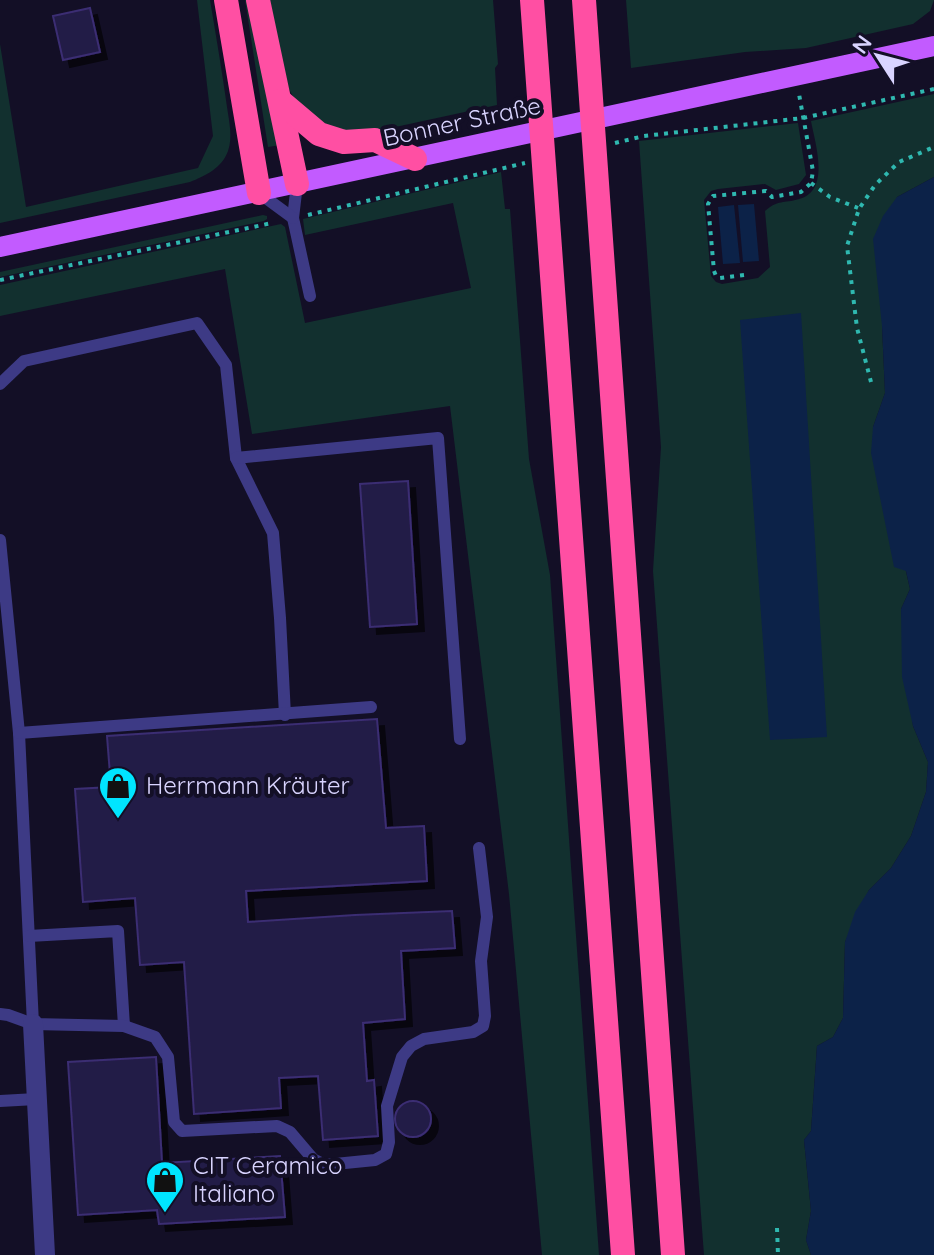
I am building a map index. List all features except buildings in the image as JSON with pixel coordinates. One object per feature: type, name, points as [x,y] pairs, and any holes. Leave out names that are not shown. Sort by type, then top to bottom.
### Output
[{"type":"highway","points":[[226,0],[259,193]]},
{"type":"highway","points":[[258,0],[297,184]]},
{"type":"highway","points":[[532,0],[623,1255]]},
{"type":"highway","points":[[584,0],[673,1255]]},
{"type":"highway","points":[[280,101],[319,134],[344,142],[375,140],[415,159]]},
{"type":"main road","name":"Bonner Straße","points":[[0,247],[934,46]]},
{"type":"street","points":[[33,1024],[45,1255]]},
{"type":"lane","points":[[297,184],[293,218],[310,296]]},
{"type":"lane","points":[[259,193],[293,218]]},
{"type":"lane","points":[[0,384],[24,361],[197,323],[226,365],[236,458],[273,533],[285,715]]},
{"type":"lane","points":[[236,458],[438,438],[460,739]]},
{"type":"lane","points":[[0,540],[19,733],[33,1024]]},
{"type":"lane","points":[[19,733],[371,707]]},
{"type":"lane","points":[[0,1014],[33,1024],[124,1026],[155,1037],[168,1057],[174,1122],[182,1131],[277,1126],[290,1132],[313,1159],[325,1165],[375,1160],[386,1154],[389,1142],[387,1106],[402,1057],[411,1046],[424,1039],[473,1032],[483,1026],[481,961],[487,917],[479,848]]},
{"type":"lane","points":[[29,936],[118,931],[124,1026]]},
{"type":"lane","points":[[0,1101],[36,1099]]},
{"type":"path","points":[[744,275],[716,276],[709,200],[713,196],[766,191],[772,197],[801,192],[811,183],[813,171],[795,76]]},
{"type":"path","points":[[615,143],[644,136],[803,118],[934,89]]},
{"type":"path","points":[[871,382],[857,328],[847,246],[859,209],[875,185],[899,162],[934,147]]},
{"type":"path","points":[[0,280],[293,218],[527,162]]},
{"type":"path","points":[[811,183],[830,197],[859,209]]},
{"type":"path","points":[[777,1228],[778,1255]]},
{"type":"green space","points":[[197,0],[210,0],[230,123],[228,151],[222,162],[190,182],[0,223],[0,44],[26,207],[198,168],[213,136]]},
{"type":"green space","points":[[245,0],[252,0],[281,145],[268,147]]},
{"type":"green space","points":[[270,0],[493,0],[498,64],[495,68],[497,105],[363,134],[330,129],[294,98],[289,89]]},
{"type":"green space","points":[[626,0],[934,0],[930,11],[913,24],[806,48],[745,52],[631,68]]},
{"type":"green space","points":[[934,94],[934,177],[897,197],[882,326],[885,393],[873,427],[910,589],[901,609],[913,726],[928,762],[926,792],[911,836],[891,868],[869,890],[845,942],[843,1018],[833,1037],[817,1046],[811,1131],[804,1140],[811,1211],[806,1240],[811,1255],[704,1255],[653,571],[661,447],[639,141],[798,123],[806,175],[799,184],[776,190],[765,184],[718,189],[711,191],[704,200],[711,276],[722,284],[758,278],[770,267],[765,211],[778,203],[799,199],[815,187],[818,165],[811,121]]},
{"type":"green space","points":[[501,172],[505,209],[510,209],[529,459],[550,575],[599,1255],[542,1255],[509,894],[450,406],[252,434],[225,269],[0,316],[0,285],[281,224],[285,227],[305,323],[471,288],[453,203],[305,235],[303,219]]},
{"type":"green space","points":[[267,216],[264,221],[0,277],[0,272]]},
{"type":"water","points":[[934,177],[934,1255],[811,1255],[806,1240],[811,1211],[804,1140],[811,1131],[817,1046],[833,1037],[843,1018],[845,942],[855,912],[869,890],[891,868],[911,836],[926,792],[928,762],[913,726],[902,677],[901,609],[910,589],[906,571],[894,567],[871,453],[873,427],[885,393],[873,239],[883,216],[897,197]]},
{"type":"water","points":[[754,204],[759,261],[743,262],[738,205]]},
{"type":"water","points":[[734,205],[740,263],[723,264],[718,207]]},
{"type":"water","points":[[801,313],[827,737],[770,740],[740,320]]},
{"type":"place","name":"Herrmann Kräuter","points":[[118,820]]},
{"type":"place","name":"CIT Ceramico Italiano","points":[[165,1214]]}]
